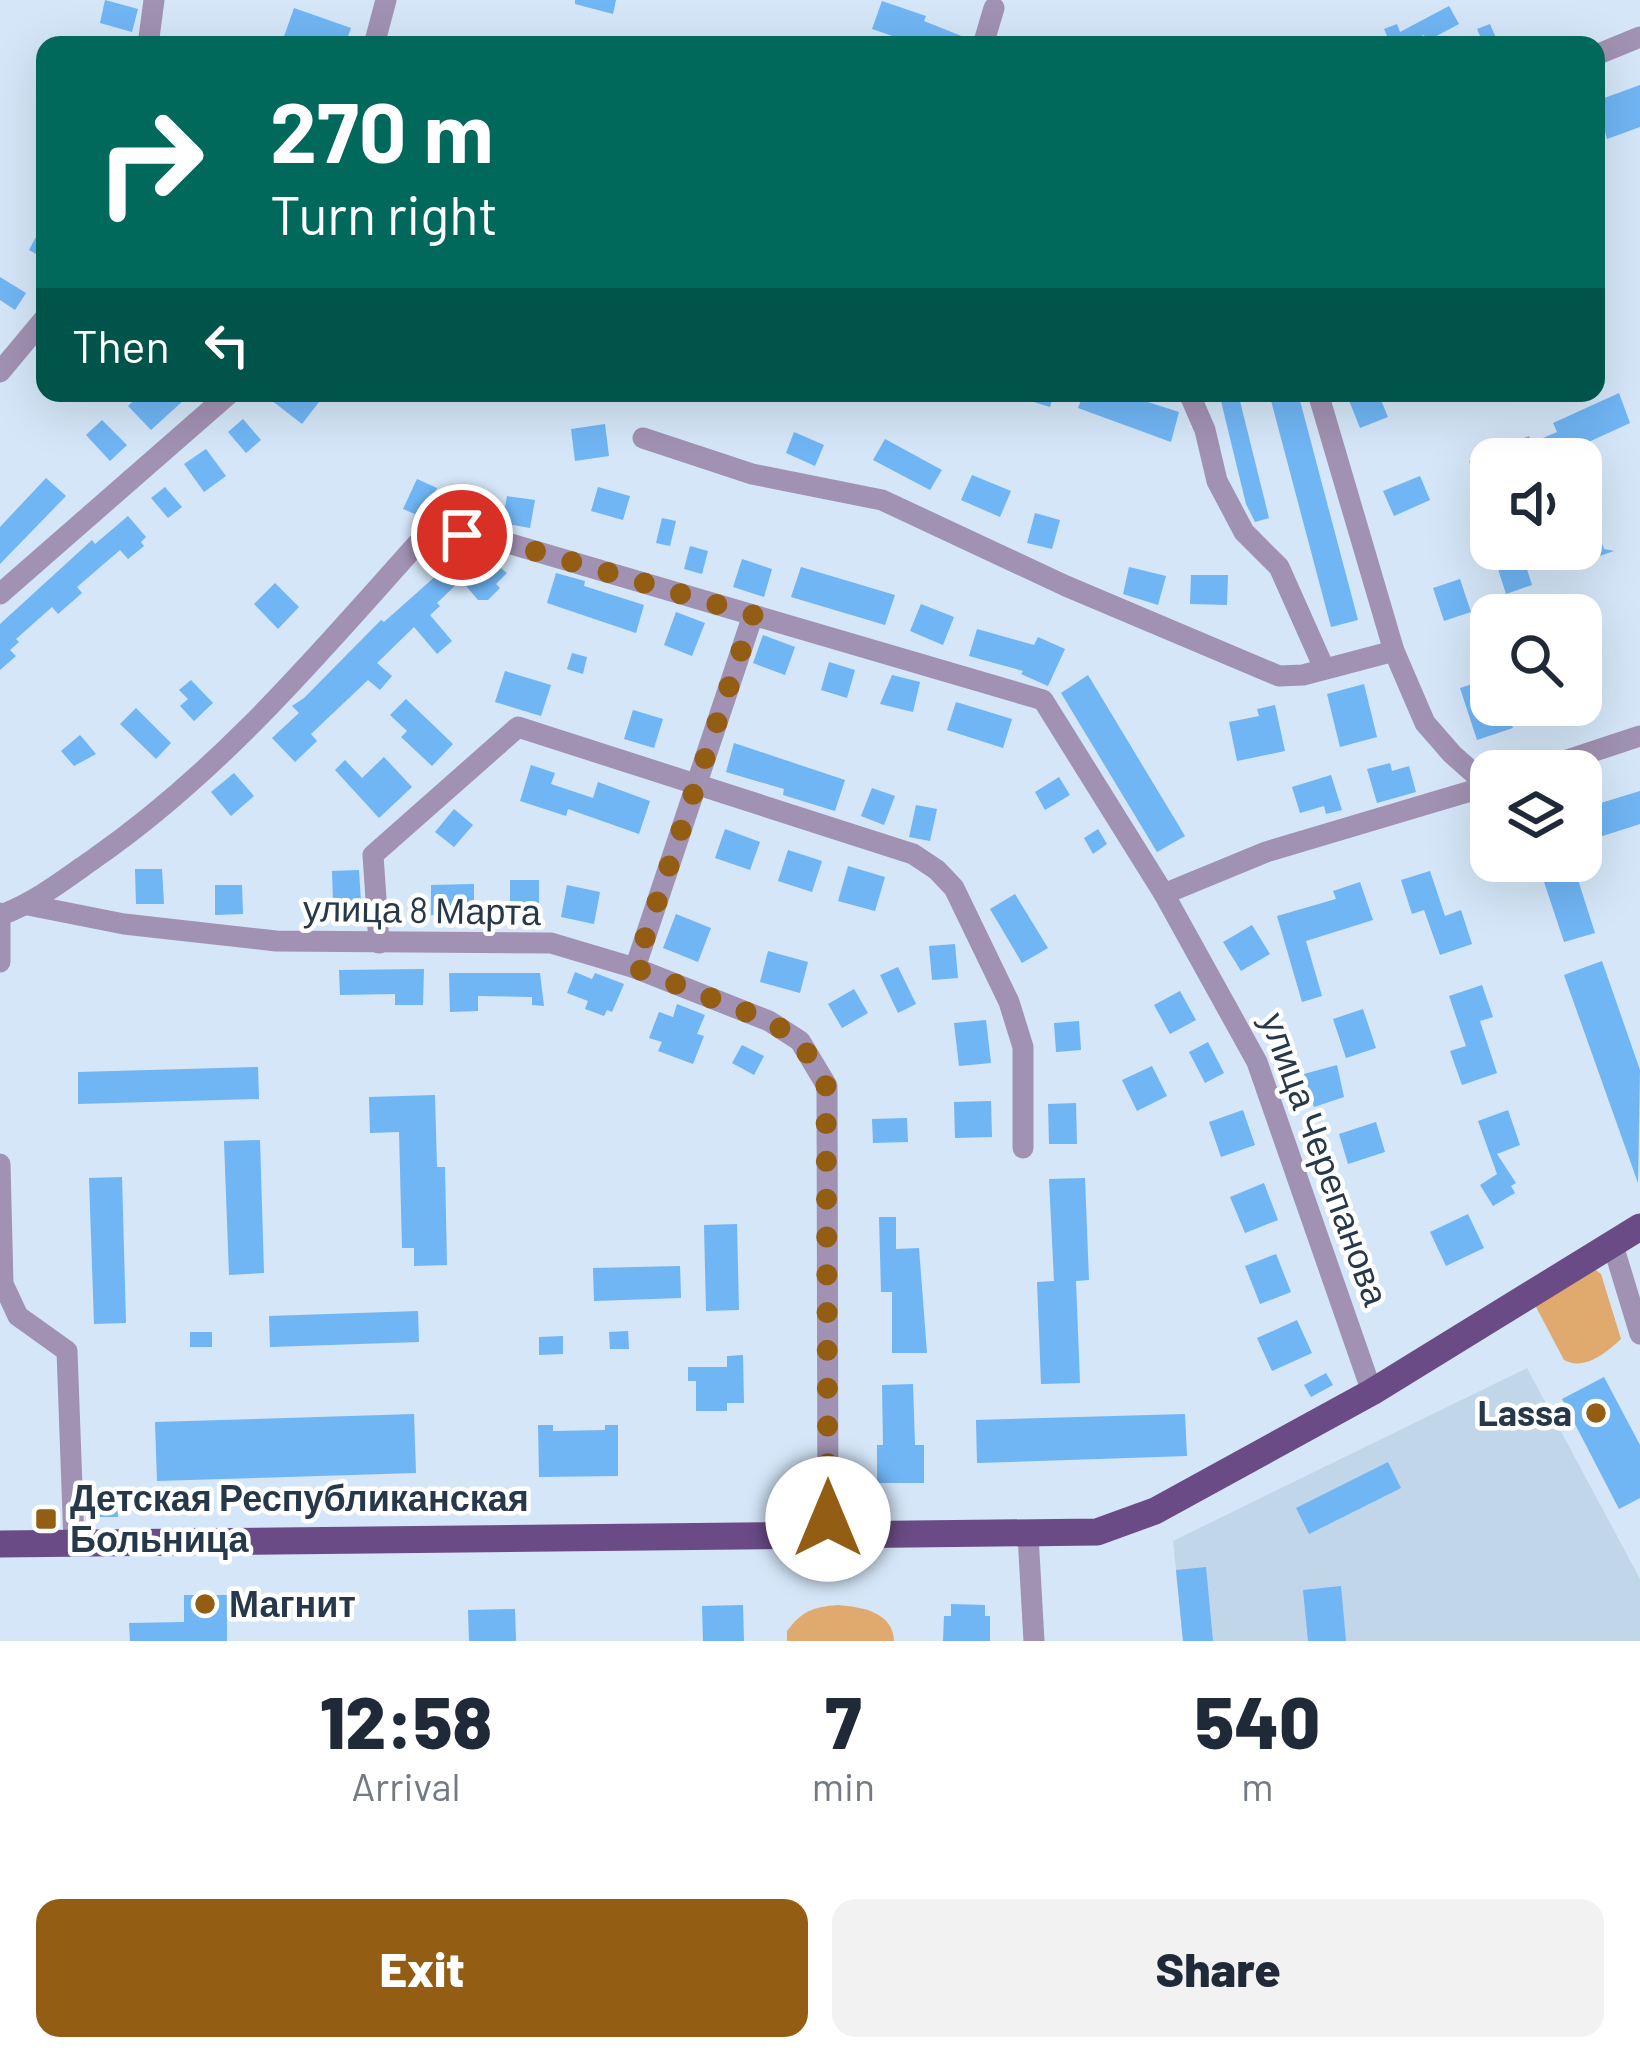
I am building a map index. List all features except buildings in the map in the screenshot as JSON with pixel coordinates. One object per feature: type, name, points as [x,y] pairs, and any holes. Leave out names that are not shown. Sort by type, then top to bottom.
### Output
[{"type":"main road","points":[[0,1544],[1075,1535],[1136,1521],[1372,1391],[1640,1227]]},
{"type":"street","points":[[149,36],[154,0]]},
{"type":"street","points":[[376,36],[386,0]]},
{"type":"street","points":[[986,36],[994,8]]},
{"type":"street","points":[[1605,52],[1640,38]]},
{"type":"street","points":[[0,372],[36,329]]},
{"type":"street","points":[[0,593],[220,402]]},
{"type":"street","points":[[1193,402],[1217,481],[1244,532],[1279,567],[1324,668]]},
{"type":"street","points":[[1321,402],[1394,651],[1425,723],[1470,770]]},
{"type":"street","points":[[643,438],[752,474],[882,500],[1033,571],[1280,676],[1394,651]]},
{"type":"street","name":"улица Черепанова","points":[[1,914],[28,904],[134,831],[267,712],[418,543],[462,535],[487,537],[1043,700],[1164,894],[1258,1062],[1372,1391]]},
{"type":"street","points":[[635,968],[753,615]]},
{"type":"street","points":[[379,943],[373,855],[518,727],[913,854],[954,888],[1009,1002],[1023,1047],[1022,1148]]},
{"type":"street","points":[[1598,750],[1640,736]]},
{"type":"street","points":[[1164,894],[1266,852],[1470,792]]},
{"type":"street","name":"улица 8 Марта","points":[[28,904],[124,924],[276,941],[550,943],[635,968],[769,1021],[800,1041],[826,1086],[828,1536]]},
{"type":"street","points":[[0,962],[1,914]]},
{"type":"street","points":[[0,1164],[3,1284],[18,1316],[67,1351],[74,1542]]},
{"type":"street","points":[[1612,1242],[1640,1334]]},
{"type":"street","points":[[1028,1535],[1034,1641]]},
{"type":"shaded area","points":[[1593,1268],[1601,1274],[1621,1339],[1594,1359],[1572,1363],[1564,1360],[1535,1305]]},
{"type":"shaded area","points":[[1527,1368],[1640,1579],[1640,1641],[1183,1641],[1173,1541]]},
{"type":"shaded area","points":[[838,1605],[882,1617],[894,1641],[787,1641],[787,1631],[803,1615]]},
{"type":"place","name":"Lassa","points":[[1596,1413]]},
{"type":"place","name":"Детская Республиканская Больница","points":[[46,1519]]},
{"type":"place","name":"Магнит","points":[[205,1604]]},
{"type":"route","points":[[462,535],[487,537],[753,615],[635,968],[769,1021],[800,1041],[826,1086],[828,1519]]}]
